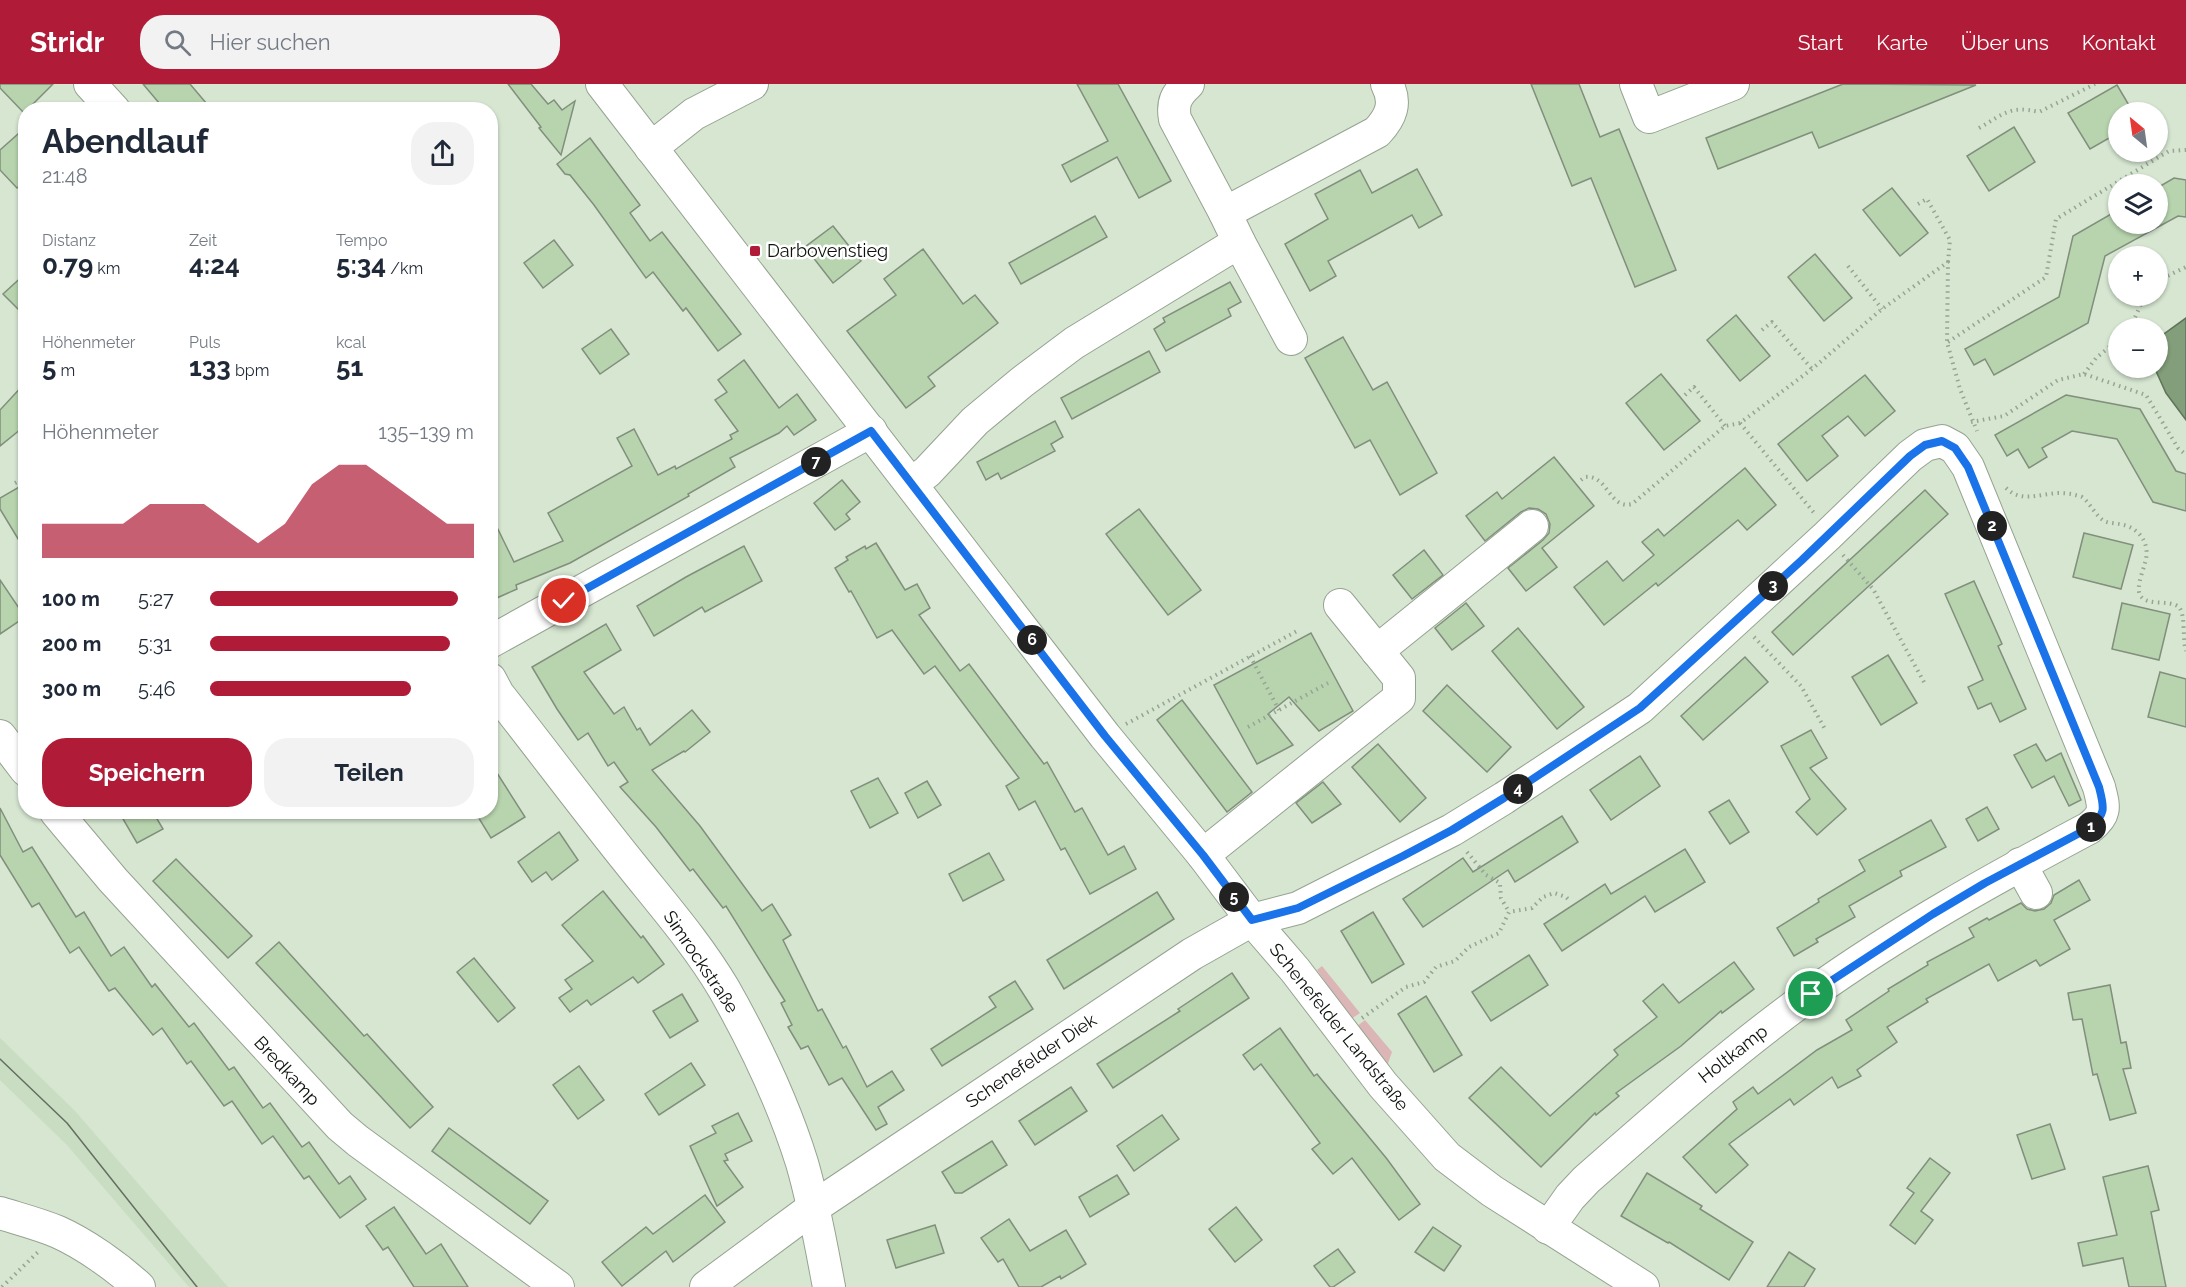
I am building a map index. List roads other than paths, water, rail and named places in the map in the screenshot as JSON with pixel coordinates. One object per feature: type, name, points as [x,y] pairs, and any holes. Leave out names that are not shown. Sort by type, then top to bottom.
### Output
[{"type":"street","points":[[90,84],[107,102]]},
{"type":"street","name":"Schenefelder Landstraße","points":[[602,84],[1105,736],[1203,855],[1252,920],[1295,970],[1377,1078],[1447,1157],[1492,1191],[1643,1287]]},
{"type":"street","points":[[651,148],[694,114],[752,84]]},
{"type":"street","points":[[1188,84],[1177,94],[1173,106],[1175,119],[1291,339]]},
{"type":"street","points":[[1225,213],[1377,132],[1388,121],[1393,106],[1387,84]]},
{"type":"street","points":[[1636,84],[1649,117],[1733,84]]},
{"type":"street","points":[[912,483],[927,472],[975,421],[1074,343],[1239,242]]},
{"type":"street","points":[[498,638],[871,431]]},
{"type":"street","name":"Schenefelder Diek","points":[[814,1208],[1192,954],[1252,920],[1298,908],[1452,830],[1640,708],[1737,619],[1822,526],[1925,445],[1942,441],[1955,448],[1968,467],[2099,787],[2103,812],[2099,820]]},
{"type":"street","points":[[1377,651],[1532,526]]},
{"type":"street","points":[[1203,855],[1399,698],[1399,678],[1340,605]]},
{"type":"street","name":"Simrockstraße","points":[[498,694],[688,935],[723,988],[750,1039],[801,1161],[814,1208],[829,1287]]},
{"type":"street","points":[[0,736],[18,760]]},
{"type":"street","name":"Bredkamp","points":[[62,819],[113,880],[340,1126],[358,1142],[558,1287]]},
{"type":"street","name":"Holtkamp","points":[[1548,1228],[1570,1197],[1586,1180],[1702,1078],[1811,994],[1933,914],[2089,828],[2099,820]]},
{"type":"street","points":[[2020,864],[2036,893]]},
{"type":"street","points":[[706,1287],[814,1208]]},
{"type":"street","points":[[0,1213],[59,1232],[112,1265],[138,1287]]},
{"type":"tram line","points":[[0,1059],[67,1123],[197,1287]]},
{"type":"place","name":"Darbovenstieg","points":[[755,251]]}]
